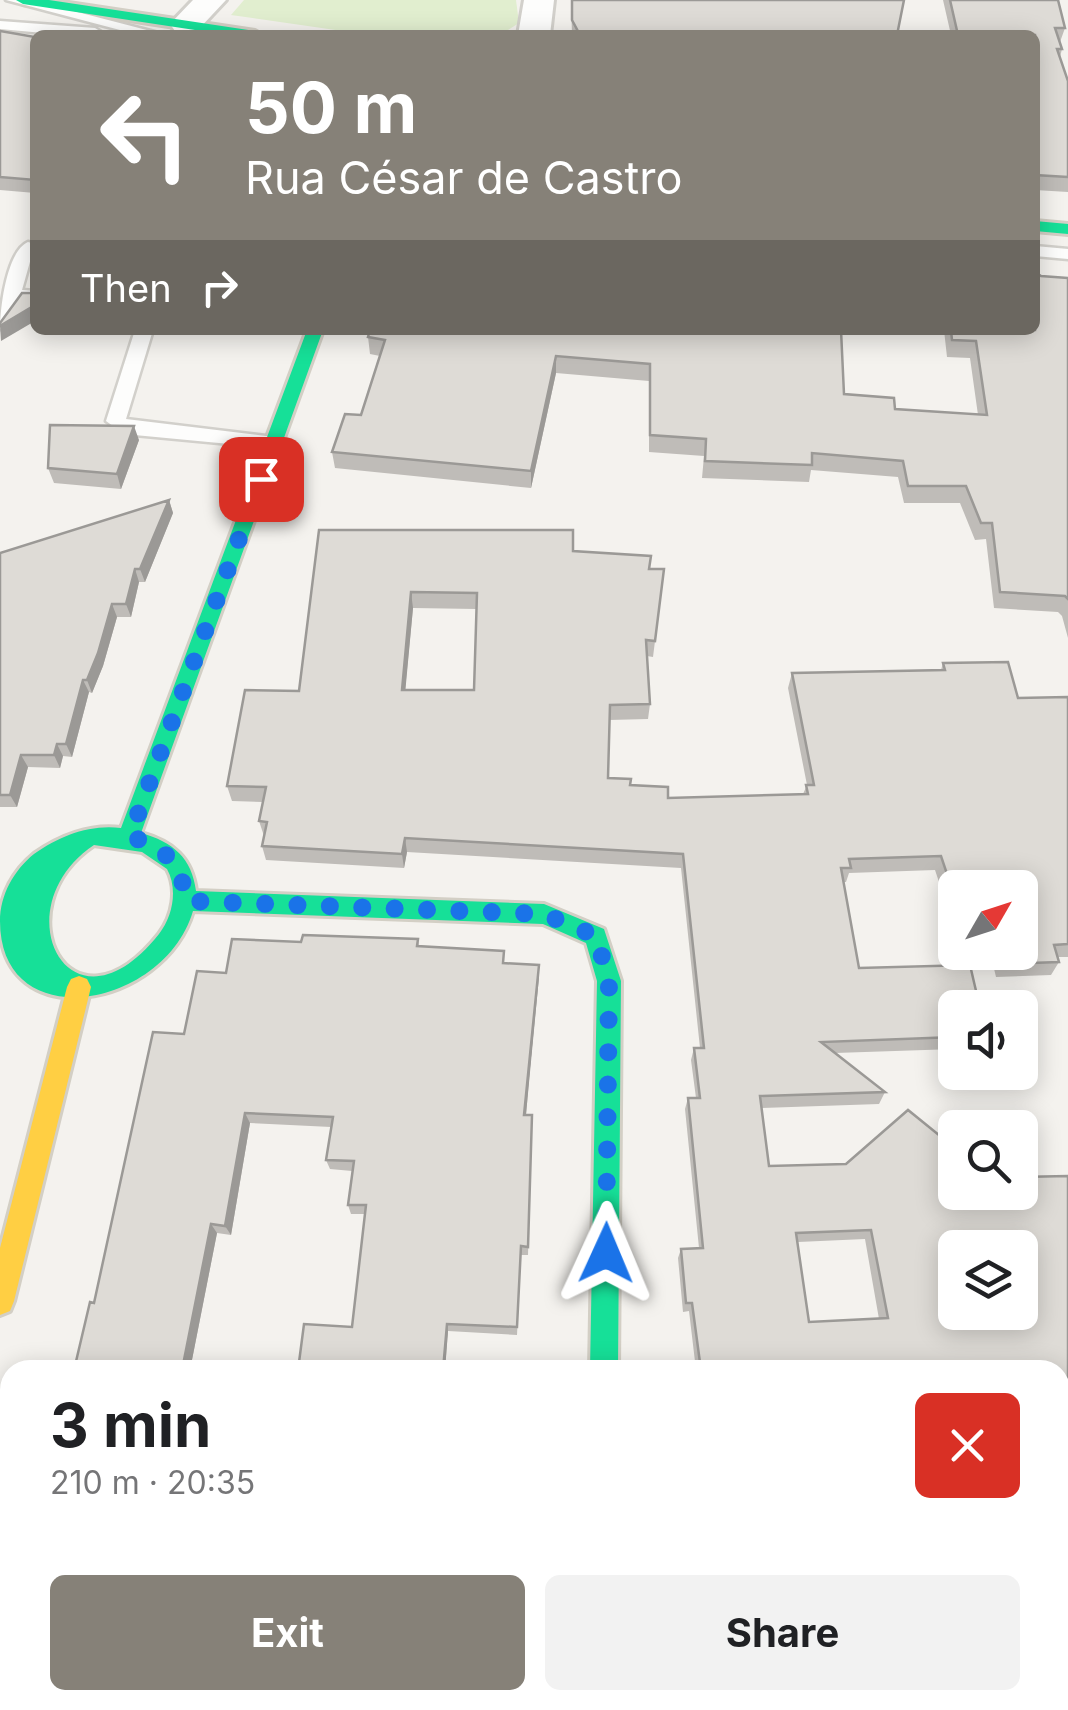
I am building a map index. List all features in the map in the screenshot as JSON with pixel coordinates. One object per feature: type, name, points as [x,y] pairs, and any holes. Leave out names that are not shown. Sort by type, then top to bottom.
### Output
[{"type":"street","points":[[23,0],[172,30],[211,0]]},
{"type":"street","points":[[535,30],[538,0]]},
{"type":"street","points":[[0,26],[30,32]]},
{"type":"street","points":[[1040,226],[1068,229]]},
{"type":"street","points":[[130,836],[314,335]]},
{"type":"street","points":[[93,836],[130,836],[160,848],[181,871],[187,901],[170,943],[131,976],[79,987],[35,974],[10,942],[5,901],[29,872],[58,849],[93,836]]},
{"type":"street","points":[[187,901],[544,914],[596,936],[609,981],[604,1360]]},
{"type":"street","points":[[0,1301],[79,987]]},
{"type":"lane","points":[[13,0],[172,30]]},
{"type":"lane","points":[[0,26],[56,30]]},
{"type":"lane","points":[[0,323],[28,247]]},
{"type":"lane","points":[[1042,252],[1068,253]]},
{"type":"lane","points":[[11,295],[30,297]]},
{"type":"lane","points":[[142,335],[116,421],[124,427],[274,444]]},
{"type":"green space","points":[[244,0],[516,0],[519,23],[508,30],[335,30],[231,15]]},
{"type":"building","points":[[572,0],[904,0],[898,30],[577,30],[572,20]]},
{"type":"building","points":[[950,0],[1058,0],[1065,28],[1055,28],[1062,49],[1057,49],[1068,81],[1068,177],[1040,175],[1040,30],[957,30]]},
{"type":"building","points":[[0,31],[30,36],[30,180],[0,177]]},
{"type":"building","points":[[1040,275],[1068,278],[1068,599],[1000,592],[992,523],[981,523],[966,486],[908,486],[903,461],[812,453],[812,465],[705,461],[706,439],[650,435],[650,364],[556,356],[531,471],[332,452],[345,414],[361,415],[385,340],[369,335],[841,335],[844,394],[894,398],[895,409],[987,415],[976,341],[952,340],[952,335],[1040,335]]},
{"type":"building","points":[[22,293],[30,293],[30,308],[0,326],[0,323]]},
{"type":"building","points":[[50,425],[134,426],[117,474],[48,468]]},
{"type":"building","points":[[169,500],[140,569],[135,569],[126,604],[112,604],[98,653],[87,680],[83,680],[66,744],[57,744],[54,755],[21,755],[10,795],[0,795],[0,553]]},
{"type":"building","points":[[319,530],[573,530],[573,551],[651,556],[649,569],[664,569],[655,641],[646,640],[650,704],[610,705],[608,778],[631,779],[630,785],[668,787],[668,798],[808,794],[806,785],[814,785],[792,673],[945,670],[943,663],[1008,662],[1018,698],[1068,697],[1068,944],[1054,945],[1059,962],[1038,963],[1038,870],[946,870],[941,856],[849,859],[851,868],[841,868],[859,968],[938,966],[938,970],[971,970],[976,990],[938,990],[938,1038],[821,1042],[885,1092],[760,1096],[769,1166],[846,1164],[908,1110],[938,1134],[938,1210],[1038,1210],[1038,1177],[1068,1176],[1068,1360],[700,1360],[692,1303],[686,1303],[681,1249],[703,1248],[688,1098],[700,1098],[694,1048],[704,1048],[683,854],[405,838],[402,854],[262,846],[267,822],[259,821],[266,787],[227,786],[245,690],[299,691]],"holes":[[[411,592],[477,593],[474,690],[402,690]],[[871,1230],[888,1318],[809,1322],[796,1233]]]},
{"type":"building","points":[[303,935],[418,939],[417,946],[504,951],[503,963],[539,965],[524,1115],[532,1115],[528,1247],[521,1246],[517,1327],[447,1324],[444,1360],[299,1360],[304,1324],[352,1327],[366,1205],[348,1205],[354,1161],[326,1160],[333,1117],[245,1113],[225,1226],[211,1224],[184,1360],[76,1360],[90,1302],[94,1303],[153,1032],[184,1034],[197,971],[226,973],[232,939],[301,942]]},
{"type":"traffic: fast","points":[[23,0],[222,30]]},
{"type":"traffic: fast","points":[[1040,226],[1068,229]]},
{"type":"traffic: fast","points":[[129,836],[313,335]]},
{"type":"traffic: fast","points":[[93,836],[148,844],[175,862],[183,876],[185,893],[181,915],[172,935],[140,968],[97,986],[52,983],[32,971],[15,948],[11,935],[12,906],[24,880],[39,863],[93,836]]},
{"type":"traffic: fast","points":[[187,901],[544,914],[596,936],[609,981],[604,1360]]},
{"type":"traffic: slow","points":[[0,1301],[79,987]]},
{"type":"route","points":[[261,479],[130,836],[160,848],[181,871],[187,901],[544,914],[596,936],[609,981],[606,1253]]}]
